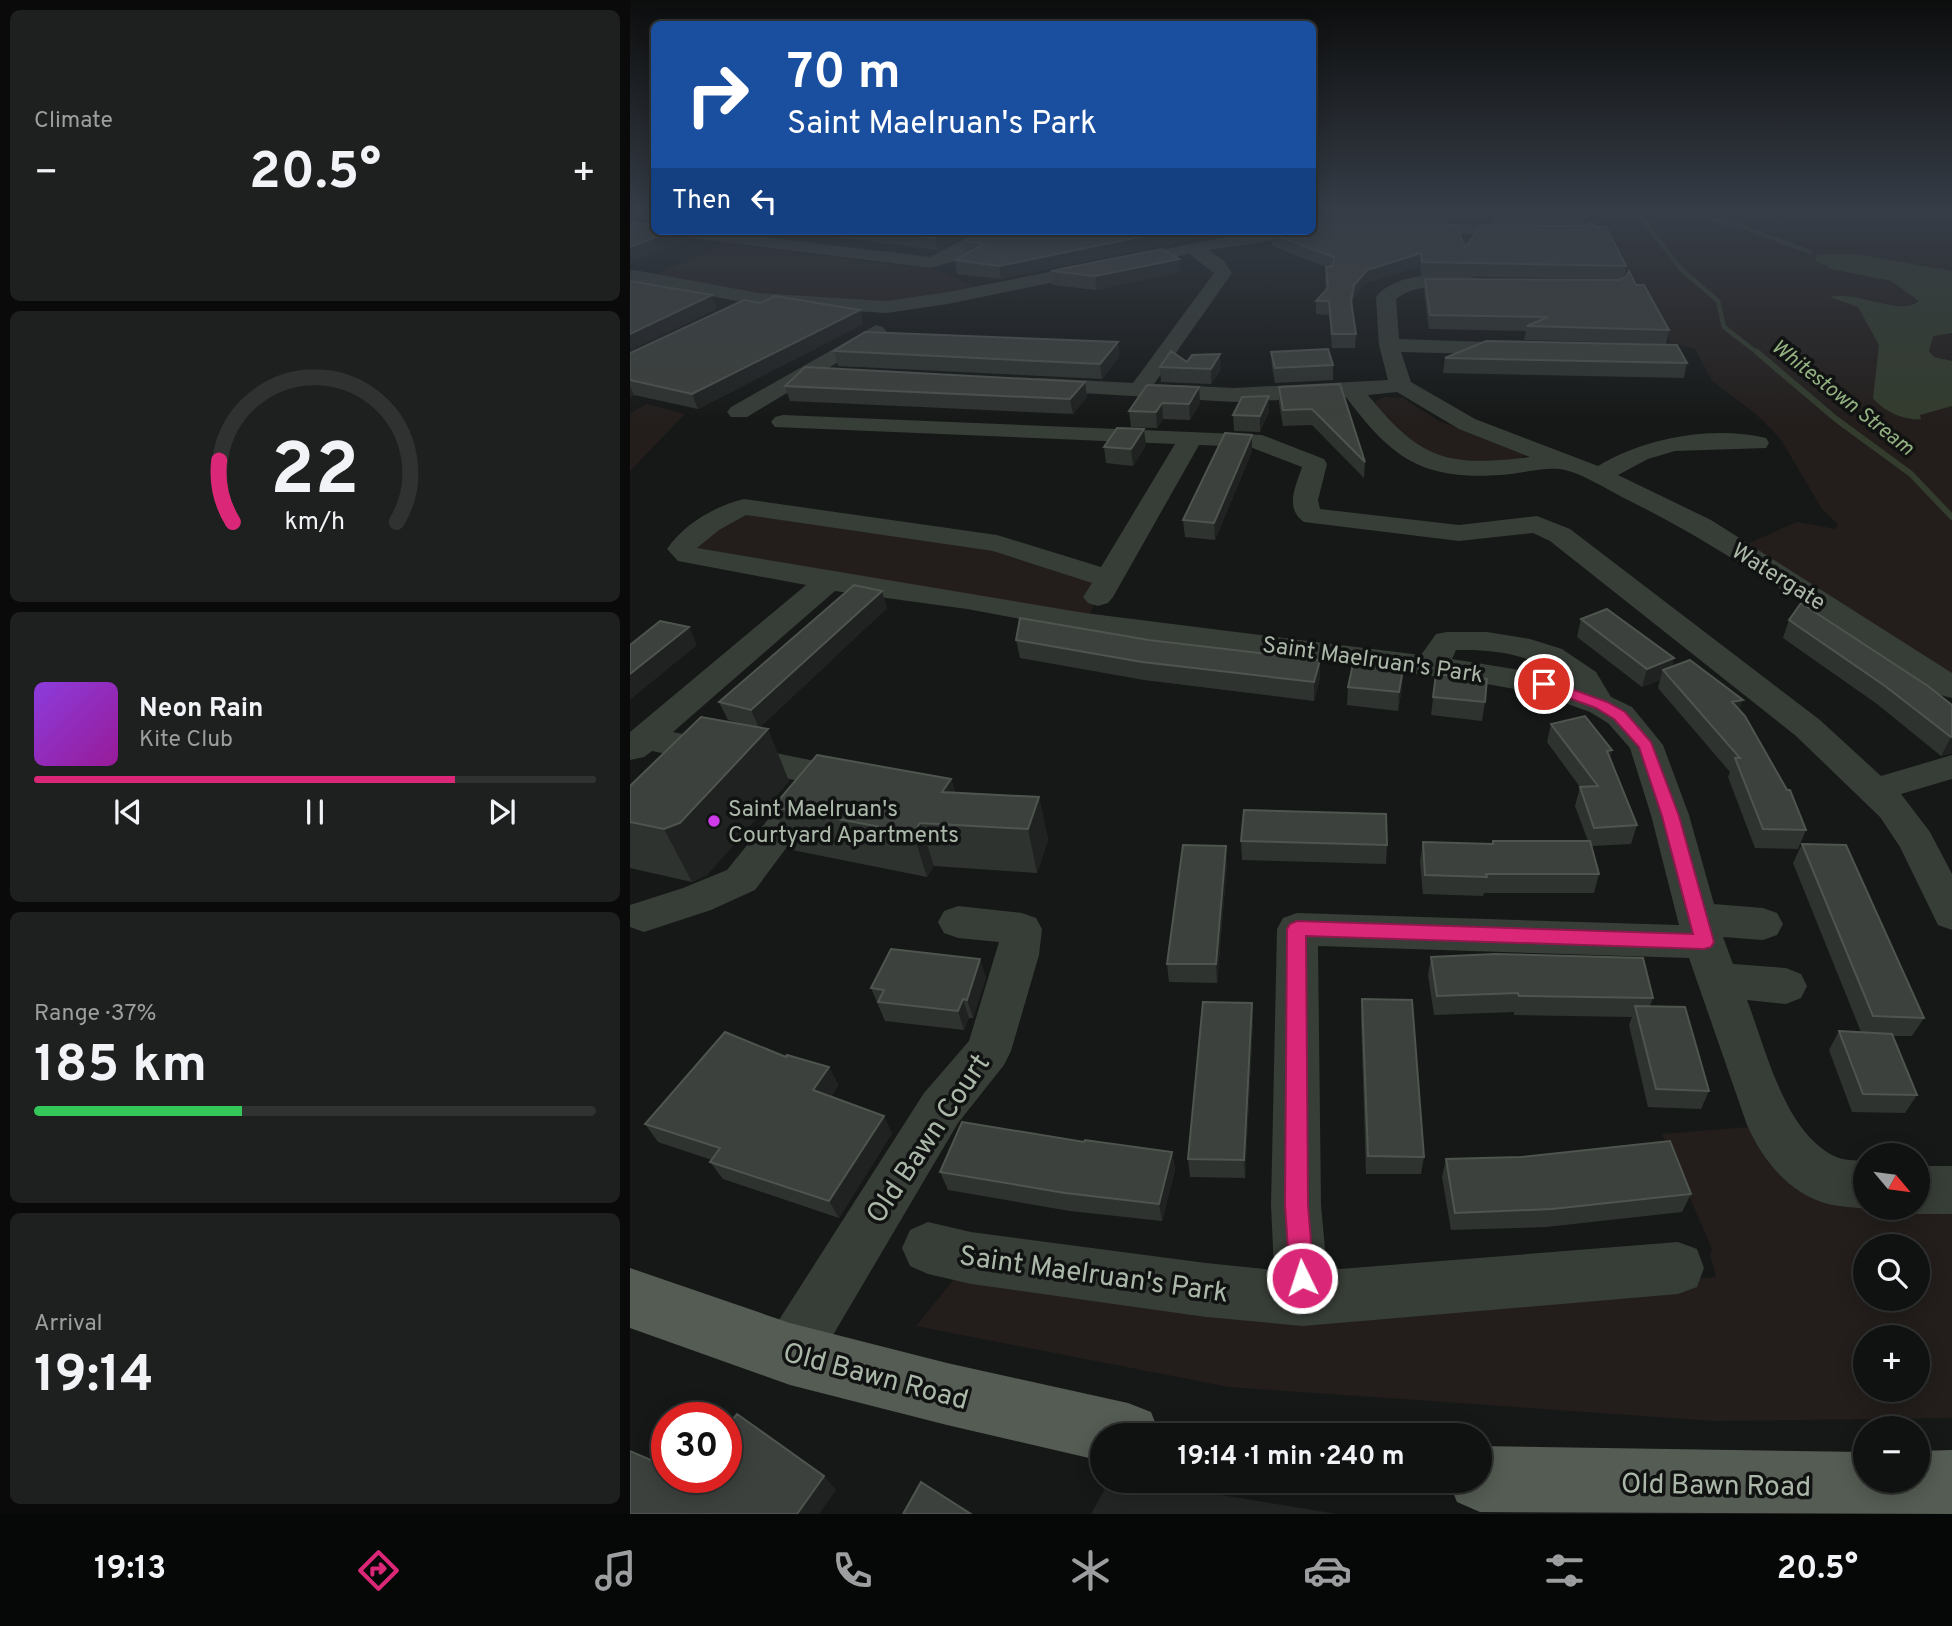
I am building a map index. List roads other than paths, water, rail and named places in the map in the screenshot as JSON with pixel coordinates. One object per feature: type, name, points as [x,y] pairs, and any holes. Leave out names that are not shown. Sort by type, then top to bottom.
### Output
[{"type":"main road","name":"Old Bawn Road","points":[[630,1298],[790,1354],[1090,1426]]},
{"type":"main road","name":"Old Bawn Road","points":[[1492,1480],[1709,1499],[1821,1486],[1952,1483]]},
{"type":"street","points":[[658,281],[759,299],[834,306],[897,307],[1029,281]]},
{"type":"street","points":[[1139,390],[1218,281]]},
{"type":"street","points":[[1018,384],[1234,395],[1401,385],[1389,345],[1386,297],[1395,289],[1413,284],[1499,283]]},
{"type":"street","points":[[734,311],[759,299]]},
{"type":"street","points":[[739,412],[888,324],[894,319],[897,307]]},
{"type":"street","points":[[1389,345],[1538,350]]},
{"type":"street","points":[[805,373],[843,375]]},
{"type":"street","name":"Watergate","points":[[1401,385],[1466,424],[1600,476],[1701,526],[1952,688]]},
{"type":"street","name":"Watergate","points":[[1352,390],[1411,454],[1429,461],[1487,468],[1562,461]]},
{"type":"street","points":[[783,422],[1254,440],[1315,464],[1306,506],[1307,512],[1321,519],[1459,533],[1530,524],[1543,525],[1560,535],[1808,728],[1893,808],[1917,842],[1952,914]]},
{"type":"street","points":[[1085,622],[1190,439]]},
{"type":"street","points":[[1600,476],[1618,463],[1657,446],[1703,440],[1757,443]]},
{"type":"street","name":"Saint Maelruan's Park","points":[[1109,579],[998,543],[744,507],[698,531],[681,549],[688,555],[829,581],[928,607],[1085,622],[1434,666],[1544,684],[1602,705],[1620,715],[1646,745],[1670,816],[1707,947],[1771,1125],[1795,1158],[1827,1180],[1853,1183]]},
{"type":"street","points":[[638,744],[829,581]]},
{"type":"street","points":[[638,744],[887,787]]},
{"type":"street","points":[[1874,790],[1952,767]]},
{"type":"street","points":[[644,916],[697,899],[741,880],[822,774]]},
{"type":"street","name":"Old Bawn Court","points":[[790,1354],[941,1108],[988,1051],[1018,955],[1022,929],[958,922]]},
{"type":"street","points":[[1707,947],[1763,924]]},
{"type":"street","points":[[1303,1299],[1296,1205],[1297,929],[1707,947],[1786,986]]},
{"type":"street","points":[[1930,1190],[1952,1191]]},
{"type":"street","name":"Saint Maelruan's Park","points":[[928,1248],[971,1258],[1164,1285],[1303,1299],[1678,1268]]},
{"type":"waterway","name":"Whitestown Stream","points":[[1694,281],[1718,301],[1724,327],[1759,354]]},
{"type":"waterway","name":"Whitestown Stream","points":[[1757,352],[1836,419],[1911,474],[1952,517]]},
{"type":"place","name":"Saint Maelruan's Courtyard Apartments","points":[[714,821]]}]
